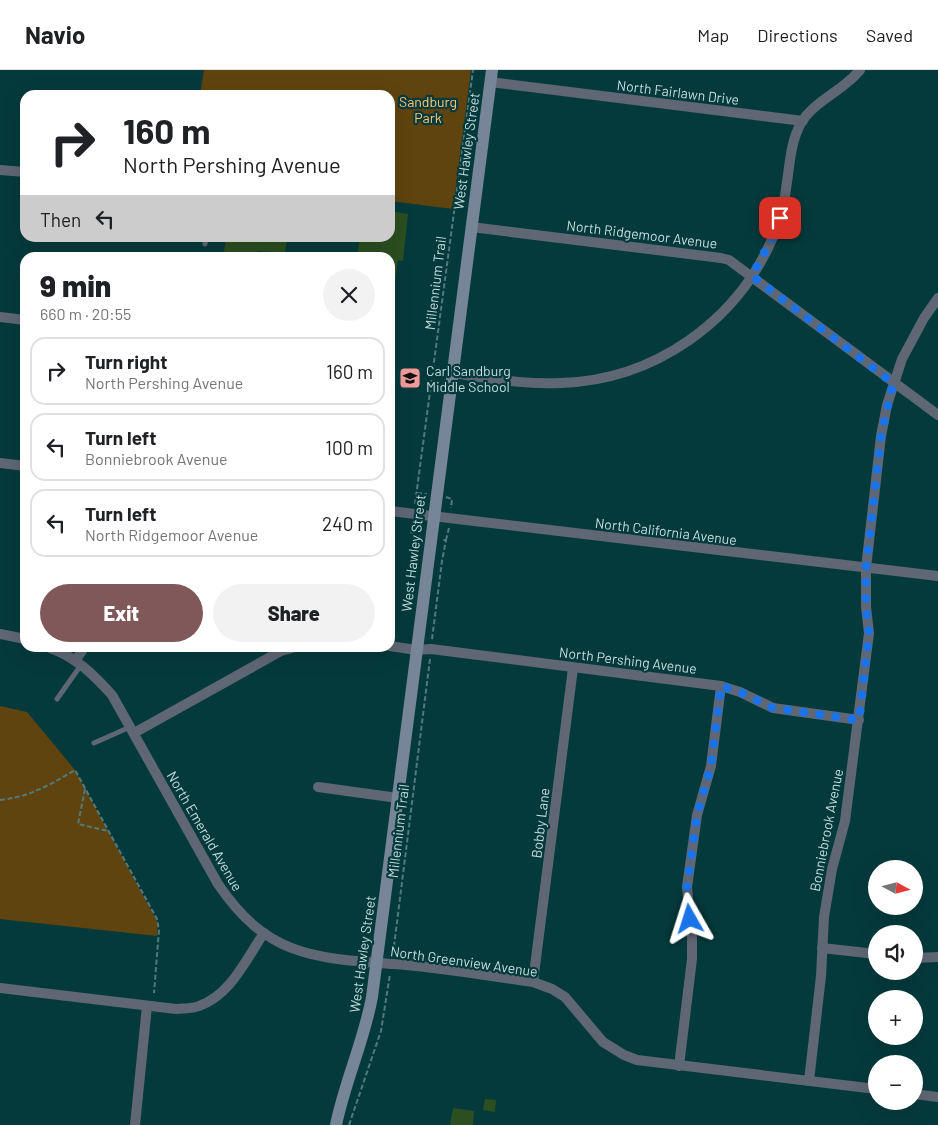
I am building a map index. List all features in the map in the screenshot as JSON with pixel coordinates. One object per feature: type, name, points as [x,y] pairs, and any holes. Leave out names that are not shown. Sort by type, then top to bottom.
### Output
[{"type":"street","points":[[452,373],[560,384],[606,377],[631,370],[680,347],[702,332],[742,291],[773,236],[780,218],[792,150],[797,132],[803,121],[821,102],[846,84],[860,70]]},
{"type":"street","name":"North Fairlawn Drive","points":[[491,76],[803,121]]},
{"type":"street","name":"West Hawley Street","points":[[336,1125],[343,1095],[368,1021],[377,964],[491,76]]},
{"type":"street","points":[[0,170],[20,172]]},
{"type":"street","name":"North Ridgemoor Avenue","points":[[471,227],[721,258],[736,264],[938,415]]},
{"type":"street","name":"Bonniebrook Avenue","points":[[809,1081],[821,976],[827,898],[832,869],[845,821],[869,633],[866,608],[866,568],[881,436],[893,383],[912,340],[938,298]]},
{"type":"street","points":[[0,317],[20,319]]},
{"type":"street","points":[[0,463],[20,465]]},
{"type":"street","name":"North California Avenue","points":[[395,512],[938,576]]},
{"type":"street","points":[[0,634],[20,638]]},
{"type":"street","name":"North Pershing Avenue","points":[[395,647],[416,650],[431,649],[721,686],[740,692],[773,708],[859,720]]},
{"type":"street","points":[[57,652],[78,663],[96,677],[112,696],[132,730],[279,652]]},
{"type":"street","points":[[78,663],[82,652]]},
{"type":"street","name":"Bobby Lane","points":[[533,982],[574,668]]},
{"type":"street","points":[[679,1066],[692,959],[687,887],[697,815],[711,766],[721,686]]},
{"type":"street","name":"North Emerald Avenue","points":[[132,730],[218,884],[232,904],[246,919],[264,933]]},
{"type":"street","points":[[318,787],[398,798]]},
{"type":"street","points":[[0,988],[147,1006],[196,1007],[211,1001],[227,988],[264,933]]},
{"type":"street","name":"North Greenview Avenue","points":[[264,933],[285,945],[312,955],[533,982],[552,989],[565,997],[579,1011],[590,1028],[616,1051],[637,1060],[868,1089]]},
{"type":"street","points":[[822,948],[868,953]]},
{"type":"street","points":[[923,958],[938,957]]},
{"type":"street","points":[[135,1125],[147,1006]]},
{"type":"street","points":[[923,1095],[938,1097]]},
{"type":"lane","points":[[57,699],[78,663]]},
{"type":"lane","points":[[94,743],[132,730]]},
{"type":"path","name":"Millennium Trail","points":[[416,499],[474,70]]},
{"type":"path","points":[[417,493],[422,494]]},
{"type":"path","points":[[449,498],[452,499],[452,502]]},
{"type":"path","points":[[411,527],[411,532],[416,536]]},
{"type":"path","name":"Millennium Trail","points":[[349,1125],[381,1031],[392,964],[442,561],[448,532]]},
{"type":"path","points":[[441,540],[446,540]]},
{"type":"path","points":[[0,800],[21,797],[36,792],[75,770],[157,919],[159,930],[154,993]]},
{"type":"path","points":[[85,789],[78,824],[108,831]]},
{"type":"green space","name":"Sandburg Park","points":[[204,70],[471,70],[453,209],[395,202],[395,90],[201,90]]},
{"type":"green space","points":[[0,706],[27,712],[75,770],[158,923],[157,936],[0,919]]},
{"type":"building","points":[[395,212],[408,214],[403,261],[398,260],[395,281],[395,252],[358,252],[359,242],[395,242]]},
{"type":"building","points":[[225,242],[286,242],[285,252],[224,252]]},
{"type":"building","points":[[485,1099],[496,1100],[495,1112],[483,1110]]},
{"type":"building","points":[[453,1108],[474,1111],[473,1125],[450,1125]]},
{"type":"place","name":"Carl Sandburg Middle School","points":[[410,378]]},
{"type":"route","points":[[690,919],[687,887],[697,815],[711,766],[721,686],[729,687],[773,708],[859,720],[869,633],[865,594],[866,568],[881,436],[893,383],[752,276],[773,236],[780,218]]}]
